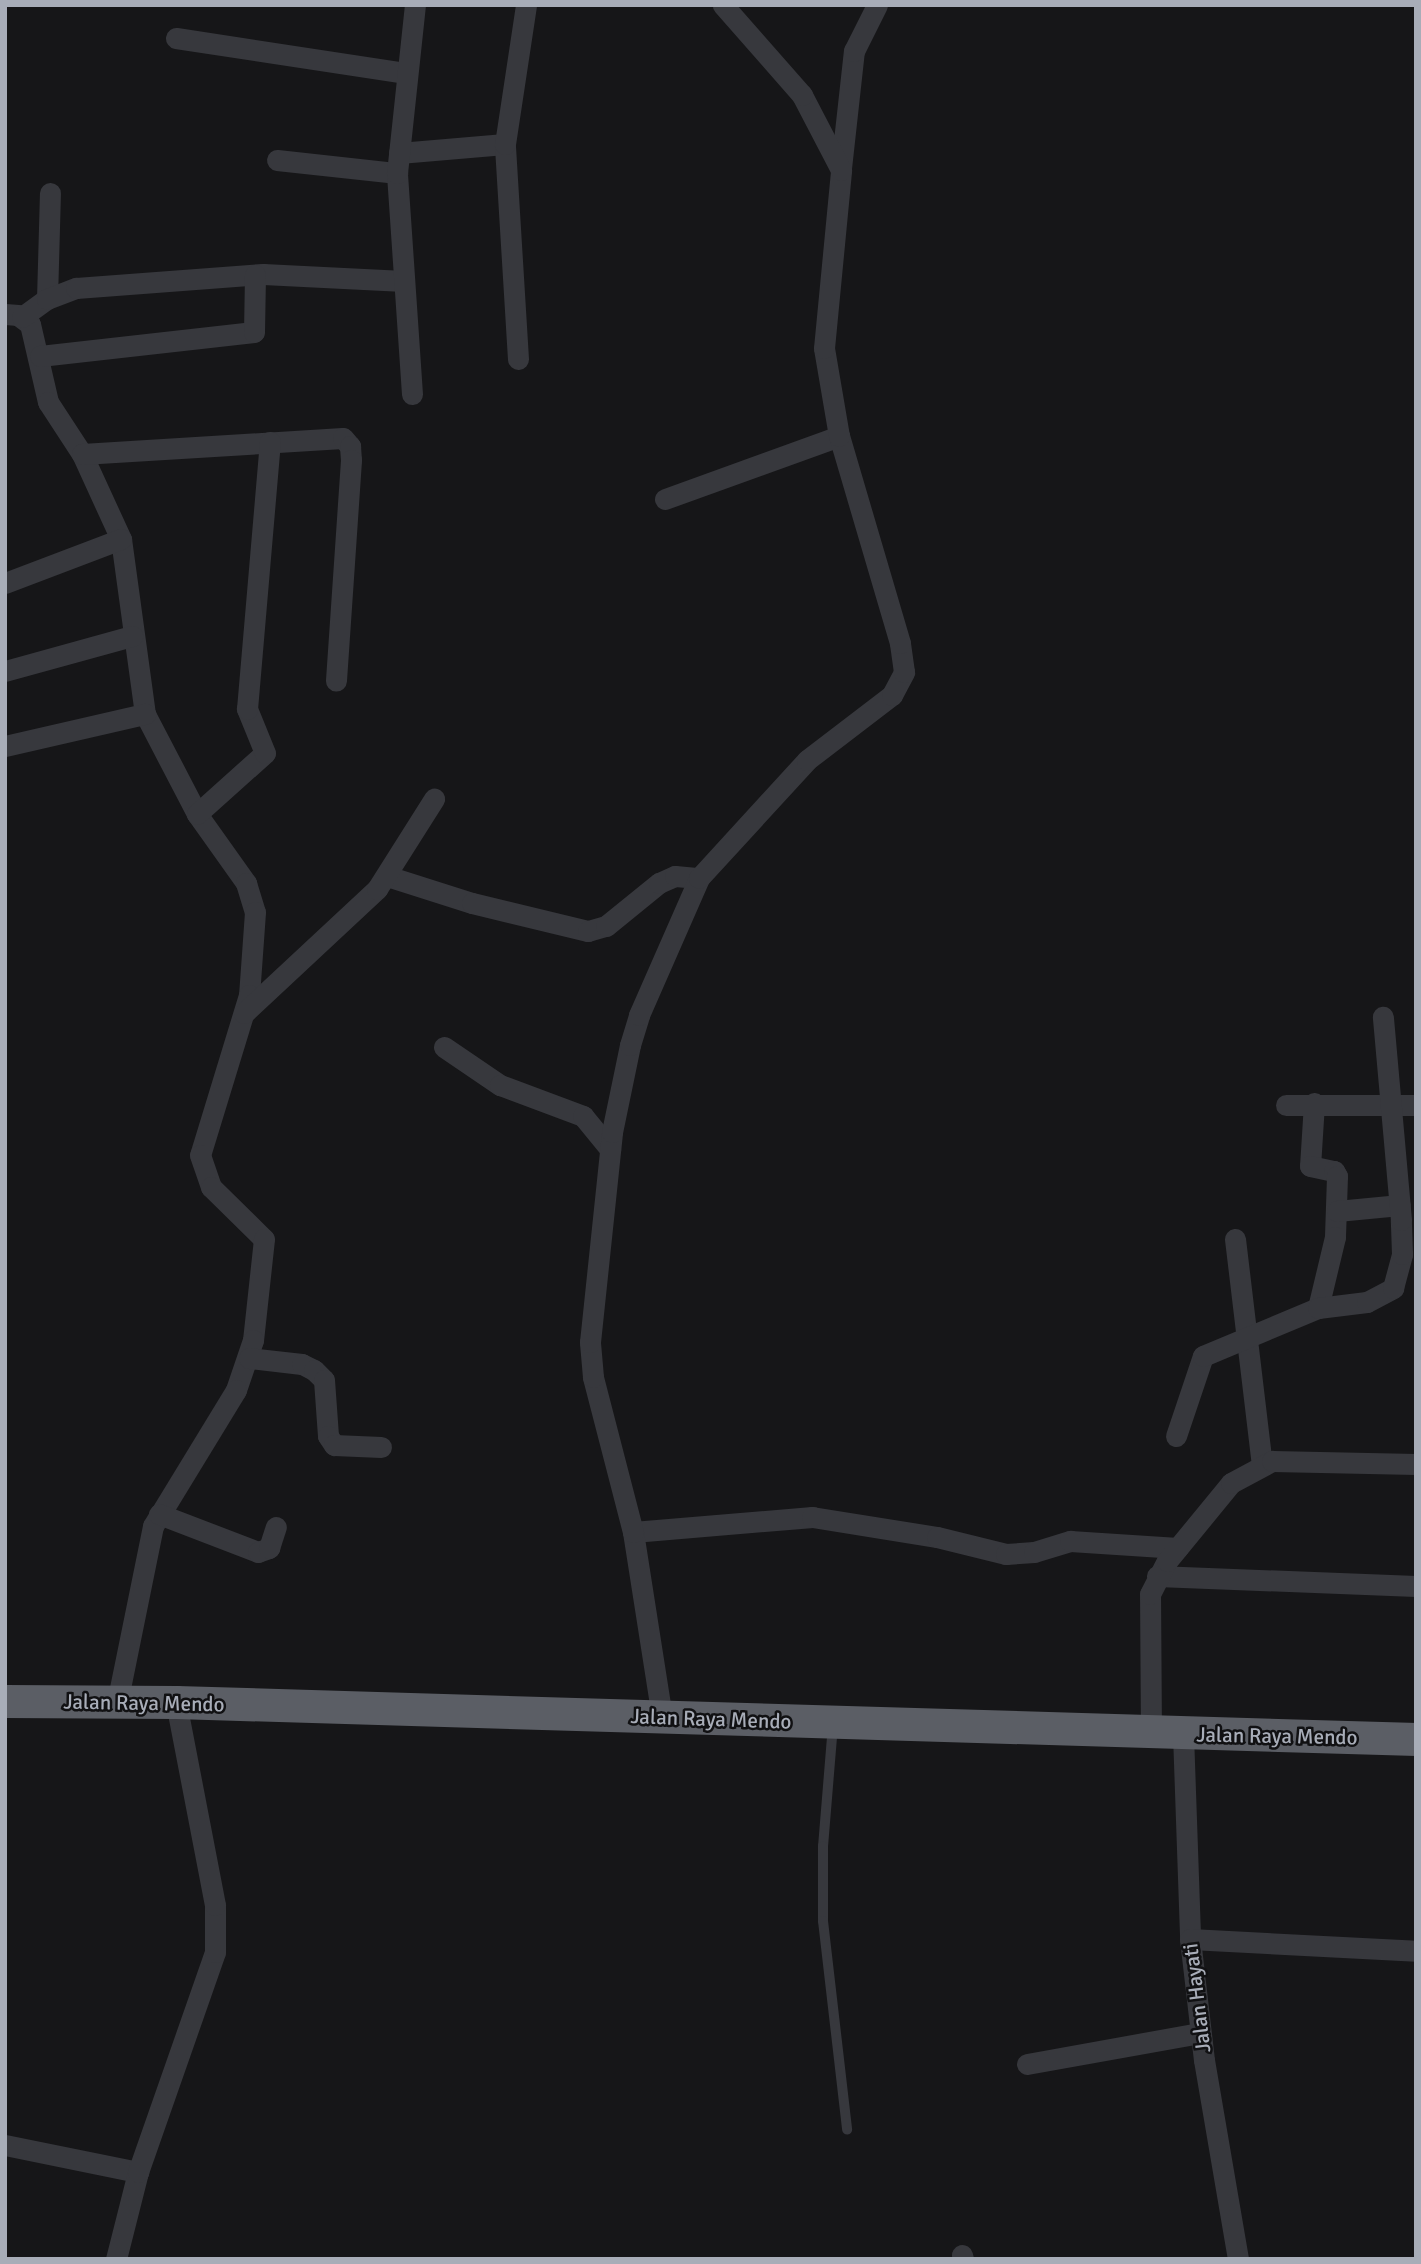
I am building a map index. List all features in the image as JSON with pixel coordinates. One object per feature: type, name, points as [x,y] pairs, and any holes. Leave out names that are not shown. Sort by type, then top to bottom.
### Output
[{"type":"highway","name":"Jalan Raya Mendo","points":[[5,1701],[176,1702],[1167,1734],[1416,1739]]},
{"type":"street","points":[[412,394],[398,163],[415,5]]},
{"type":"street","points":[[518,359],[505,144],[526,5]]},
{"type":"street","points":[[723,5],[802,95],[841,170]]},
{"type":"street","points":[[662,1717],[633,1532],[603,1420],[590,1342],[610,1149],[639,1015],[699,877],[794,773],[880,706],[901,684],[904,658],[839,436],[824,348],[824,317],[854,51],[877,5]]},
{"type":"street","points":[[176,38],[406,73]]},
{"type":"street","points":[[277,160],[398,163],[505,144]]},
{"type":"street","points":[[47,299],[50,193]]},
{"type":"street","points":[[117,1703],[145,1551],[159,1514],[220,1418],[249,1358],[264,1254],[259,1230],[211,1187],[201,1166],[203,1140],[244,1013],[256,942],[255,912],[246,883],[197,814],[145,714],[132,636],[121,539],[82,453],[48,402],[36,337],[13,316],[76,288],[255,275],[404,281]]},
{"type":"street","points":[[40,356],[254,332],[255,275]]},
{"type":"street","points":[[82,453],[331,436],[344,438],[350,446],[336,680]]},
{"type":"street","points":[[665,499],[839,436]]},
{"type":"street","points":[[197,814],[265,753],[247,709],[270,442]]},
{"type":"street","points":[[5,583],[121,539]]},
{"type":"street","points":[[5,671],[132,636]]},
{"type":"street","points":[[5,746],[145,714]]},
{"type":"street","points":[[244,1013],[387,876],[434,799]]},
{"type":"street","points":[[387,876],[472,903],[588,931],[606,926],[659,883],[675,876],[699,877]]},
{"type":"street","points":[[1176,1436],[1195,1369],[1203,1356],[1318,1308],[1382,1297],[1408,1274],[1400,1205],[1394,1105],[1382,1017]]},
{"type":"street","points":[[444,1047],[500,1085],[583,1116],[610,1149]]},
{"type":"street","points":[[1314,1103],[1310,1166],[1336,1173],[1337,1211],[1332,1258],[1318,1308]]},
{"type":"street","points":[[1286,1105],[1416,1105]]},
{"type":"street","points":[[1337,1211],[1400,1205]]},
{"type":"street","points":[[1235,1239],[1262,1464]]},
{"type":"street","points":[[249,1358],[302,1364],[314,1370],[324,1380],[328,1436],[334,1445],[381,1447]]},
{"type":"street","points":[[1157,1576],[1231,1483],[1262,1464],[1289,1459],[1416,1464]]},
{"type":"street","points":[[159,1514],[258,1552],[269,1548],[276,1527]]},
{"type":"street","points":[[633,1532],[812,1517],[937,1537],[1006,1554],[1034,1552],[1070,1541],[1178,1548]]},
{"type":"street","points":[[1157,1576],[1416,1586]]},
{"type":"street","name":"Jalan Hayati","points":[[1157,1576],[1148,1608],[1167,1734],[1200,2033],[1238,2259]]},
{"type":"street","points":[[116,2259],[138,2172],[216,1941],[215,1905],[176,1702]]},
{"type":"street","points":[[1190,1938],[1416,1951]]},
{"type":"street","points":[[1027,2064],[1200,2033]]},
{"type":"street","points":[[5,2145],[138,2172]]},
{"type":"lane","points":[[834,1723],[823,1846],[823,1920],[847,2130]]}]
